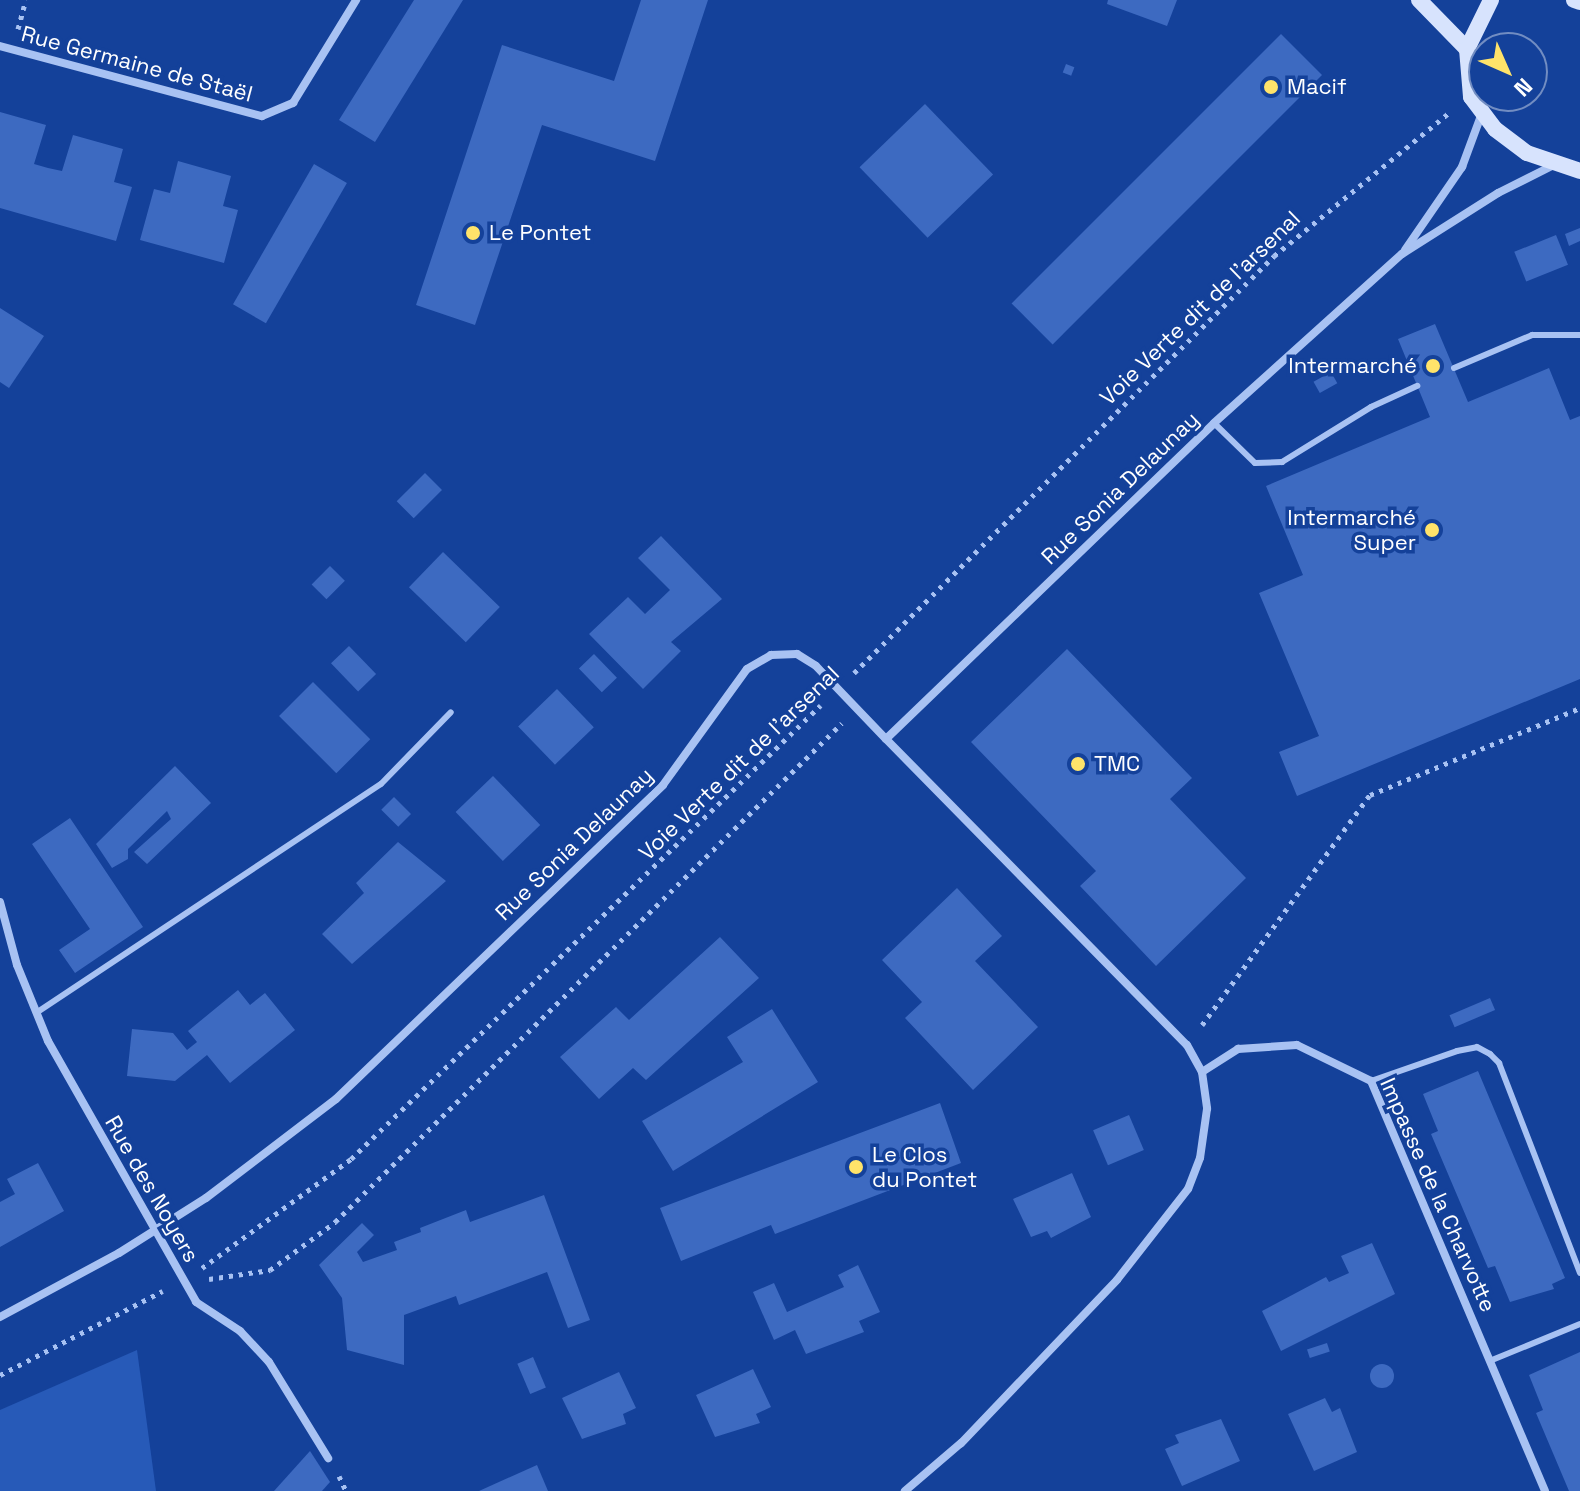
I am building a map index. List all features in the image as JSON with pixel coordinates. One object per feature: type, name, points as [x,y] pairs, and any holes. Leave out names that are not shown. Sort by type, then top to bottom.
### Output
[{"type":"main road","points":[[1419,0],[1467,49]]},
{"type":"main road","points":[[1468,61],[1467,49],[1491,0]]},
{"type":"main road","points":[[1482,112],[1527,153],[1580,171]]},
{"type":"street","name":"Rue Germaine de Staël","points":[[0,46],[262,116],[293,103],[354,3]]},
{"type":"street","name":"Rue Sonia Delaunay","points":[[1402,254],[1462,167],[1482,112]]},
{"type":"street","name":"Rue Sonia Delaunay","points":[[0,1317],[206,1198],[336,1099],[663,785],[747,669],[771,655],[797,654],[838,689],[886,739],[1214,423],[1402,254],[1498,193],[1556,165]]},
{"type":"street","points":[[886,739],[1187,1045],[1202,1072],[1205,1121],[1200,1158],[1188,1189],[1117,1280],[961,1443],[905,1491]]},
{"type":"street","name":"Rue des Noyers","points":[[0,902],[36,1013],[196,1302],[240,1331],[269,1362],[328,1458]]},
{"type":"street","name":"Impasse de la Charvotte","points":[[1202,1072],[1238,1049],[1297,1045],[1371,1081],[1545,1491]]},
{"type":"lane","points":[[1454,368],[1532,335],[1580,335]]},
{"type":"lane","points":[[1214,423],[1255,463],[1282,462],[1371,407],[1417,386]]},
{"type":"lane","points":[[36,1013],[381,784],[451,712]]},
{"type":"lane","points":[[1371,1081],[1457,1051],[1477,1047],[1490,1054],[1499,1063],[1580,1273]]},
{"type":"lane","points":[[1492,1360],[1580,1324]]},
{"type":"path","name":"Voie Verte dit de l'arsenal","points":[[0,1375],[184,1281],[351,1159],[838,689],[1274,256],[1452,111]]},
{"type":"path","points":[[1187,1045],[1370,795],[1580,708]]},
{"type":"path","points":[[184,1281],[270,1270],[335,1222],[857,709]]},
{"type":"path","points":[[342,1482],[346,1491]]},
{"type":"shaded area","points":[[137,1350],[156,1491],[0,1491],[0,1410]]},
{"type":"building","points":[[414,0],[463,0],[375,142],[339,120]]},
{"type":"building","name":"Le Pontet","points":[[641,0],[708,0],[655,161],[542,125],[475,325],[416,305],[502,45],[614,81]]},
{"type":"building","points":[[1108,0],[1177,0],[1167,26],[1107,4]]},
{"type":"building","points":[[1281,34],[1322,75],[1053,344],[1012,303]]},
{"type":"building","points":[[1066,64],[1074,67],[1071,76],[1063,72]]},
{"type":"building","points":[[925,104],[993,174],[928,238],[860,167]]},
{"type":"building","points":[[0,112],[46,125],[34,164],[62,171],[73,135],[123,149],[114,182],[132,187],[116,241],[0,208]]},
{"type":"building","points":[[178,161],[231,176],[223,206],[238,210],[224,263],[140,240],[154,189],[170,193]]},
{"type":"building","points":[[314,164],[347,183],[266,323],[233,304]]},
{"type":"building","points":[[1580,228],[1580,241],[1569,246],[1565,234]]},
{"type":"building","points":[[1556,235],[1568,265],[1526,282],[1514,252]]},
{"type":"building","points":[[0,308],[44,336],[9,388],[0,382]]},
{"type":"building","name":"Intermarché Super","points":[[1435,324],[1468,402],[1549,368],[1570,420],[1580,416],[1580,679],[1297,796],[1279,752],[1319,736],[1259,593],[1303,575],[1266,486],[1430,417],[1398,339]]},
{"type":"building","points":[[1331,372],[1337,383],[1320,393],[1314,382]]},
{"type":"building","points":[[425,473],[442,490],[414,518],[397,501]]},
{"type":"building","points":[[661,536],[722,599],[671,642],[681,651],[643,689],[589,634],[628,597],[645,614],[670,590],[638,558]]},
{"type":"building","points":[[443,552],[500,607],[466,642],[409,587]]},
{"type":"building","points":[[330,566],[345,581],[326,599],[312,584]]},
{"type":"building","points":[[349,646],[376,674],[358,691],[331,663]]},
{"type":"building","points":[[1067,649],[1192,778],[1170,799],[1246,878],[1156,966],[1080,886],[1096,871],[971,742]]},
{"type":"building","points":[[594,654],[617,678],[602,692],[579,669]]},
{"type":"building","points":[[313,682],[370,739],[336,773],[279,716]]},
{"type":"building","points":[[557,689],[594,727],[555,765],[518,727]]},
{"type":"building","points":[[175,766],[211,803],[147,864],[134,852],[171,819],[167,811],[128,849],[128,859],[112,868],[96,844]]},
{"type":"building","points":[[493,776],[540,825],[503,861],[456,812]]},
{"type":"building","points":[[394,797],[411,814],[398,827],[381,810]]},
{"type":"building","points":[[70,818],[143,927],[75,973],[59,950],[90,929],[32,844]]},
{"type":"building","points":[[398,842],[446,881],[352,964],[322,934],[364,893],[356,883]]},
{"type":"building","points":[[957,888],[1002,936],[975,961],[1038,1027],[973,1090],[905,1018],[922,1002],[882,960]]},
{"type":"building","points":[[720,937],[759,978],[646,1080],[633,1068],[599,1099],[560,1057],[616,1007],[629,1020]]},
{"type":"building","points":[[238,990],[250,1005],[265,993],[295,1030],[230,1083],[207,1055],[175,1081],[127,1076],[132,1029],[173,1033],[187,1050],[197,1042],[188,1031]]},
{"type":"building","points":[[1490,998],[1495,1010],[1455,1027],[1449,1015]]},
{"type":"building","points":[[772,1009],[818,1082],[673,1171],[642,1121],[743,1062],[727,1037]]},
{"type":"building","points":[[1478,1071],[1565,1278],[1552,1284],[1554,1289],[1510,1302],[1495,1266],[1488,1268],[1431,1134],[1438,1131],[1423,1094]]},
{"type":"building","name":"Le Clos du Pontet","points":[[940,1103],[961,1163],[775,1234],[771,1225],[681,1261],[660,1208]]},
{"type":"building","points":[[1129,1115],[1144,1150],[1108,1165],[1093,1130]]},
{"type":"building","points":[[38,1163],[64,1211],[0,1247],[0,1202],[15,1194],[7,1179]]},
{"type":"building","points":[[1072,1173],[1091,1217],[1051,1238],[1047,1231],[1031,1237],[1013,1199]]},
{"type":"building","points":[[544,1195],[590,1320],[568,1328],[547,1272],[459,1305],[456,1296],[404,1315],[404,1365],[347,1350],[342,1298],[319,1265],[362,1223],[374,1235],[357,1252],[363,1262],[397,1250],[394,1242],[421,1232],[420,1228],[466,1210],[470,1222]]},
{"type":"building","points":[[1372,1243],[1395,1294],[1281,1351],[1262,1311],[1326,1277],[1329,1282],[1349,1273],[1341,1256]]},
{"type":"building","points":[[858,1265],[880,1312],[859,1321],[864,1332],[806,1354],[795,1330],[774,1340],[753,1292],[774,1283],[787,1312],[844,1287],[838,1275]]},
{"type":"building","points":[[1327,1343],[1330,1352],[1310,1358],[1307,1349]]},
{"type":"building","points":[[1580,1352],[1580,1491],[1569,1491],[1536,1413],[1543,1410],[1529,1375]]},
{"type":"building","points":[[533,1357],[546,1387],[530,1394],[517,1364]]},
{"type":"building","points":[[1382,1364],[1391,1367],[1394,1376],[1391,1385],[1382,1388],[1373,1385],[1370,1376],[1373,1367]]},
{"type":"building","points":[[753,1369],[771,1407],[756,1414],[760,1423],[715,1437],[696,1395]]},
{"type":"building","points":[[619,1372],[636,1408],[623,1414],[626,1424],[582,1439],[562,1398]]},
{"type":"building","points":[[1325,1398],[1332,1412],[1340,1408],[1357,1452],[1314,1471],[1288,1414]]},
{"type":"building","points":[[1221,1419],[1240,1461],[1182,1486],[1165,1449],[1179,1443],[1175,1435]]},
{"type":"building","points":[[310,1451],[330,1482],[322,1491],[274,1491]]},
{"type":"building","points":[[537,1465],[548,1491],[479,1491]]},
{"type":"place","name":"Macif","points":[[1271,87]]},
{"type":"place","name":"Le Pontet","points":[[473,233]]},
{"type":"place","name":"Intermarché","points":[[1433,366]]},
{"type":"place","name":"Intermarché Super","points":[[1432,530]]},
{"type":"place","name":"TMC","points":[[1078,764]]},
{"type":"place","name":"Le Clos du Pontet","points":[[856,1167]]}]
